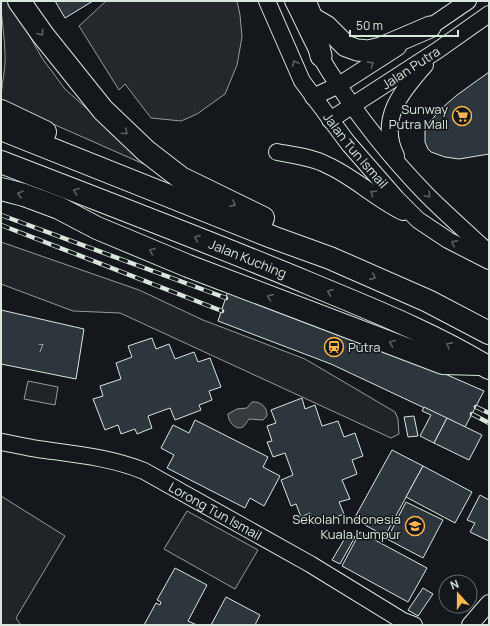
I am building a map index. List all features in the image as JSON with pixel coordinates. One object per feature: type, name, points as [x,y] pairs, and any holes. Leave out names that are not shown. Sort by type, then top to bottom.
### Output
[{"type":"highway","points":[[19,1],[102,110],[146,151],[181,178],[278,225],[330,258]]},
{"type":"highway","points":[[1,111],[162,186],[174,198]]},
{"type":"highway","points":[[1,129],[330,258],[428,301],[489,333]]},
{"type":"highway","name":"Jalan Kuching","points":[[1,162],[255,261],[337,295],[444,342],[486,366]]},
{"type":"highway","points":[[1,189],[24,195],[59,208],[98,228],[188,266],[444,363],[486,366]]},
{"type":"main road","points":[[309,9],[321,56]]},
{"type":"main road","points":[[309,9],[346,46],[357,50],[369,51],[381,48],[430,27]]},
{"type":"street","name":"Jalan Tun Ismail","points":[[268,1],[302,81],[330,120],[376,176],[418,220],[448,240],[489,261]]},
{"type":"street","name":"Jalan Tun Ismail","points":[[292,1],[321,56],[338,85],[353,106],[401,167],[428,196],[489,253]]},
{"type":"street","name":"Jalan Putra","points":[[313,98],[338,85],[430,27],[468,1]]},
{"type":"street","name":"Jalan Putra","points":[[330,120],[438,50],[489,14]]},
{"type":"street","points":[[401,167],[391,146],[389,122],[392,113],[407,85],[438,50]]},
{"type":"street","points":[[277,152],[304,157],[327,165],[350,178],[394,208],[418,220]]},
{"type":"street","name":"Lorong Tun Ismail","points":[[1,442],[88,456],[124,464],[144,471],[310,564],[392,614],[414,625]]},
{"type":"street","points":[[470,625],[489,603]]},
{"type":"shaded area","points":[[1,1],[10,1],[42,58],[65,89],[115,134],[164,173],[1,101],[5,60]]},
{"type":"shaded area","points":[[106,1],[237,1],[242,37],[237,65],[225,94],[197,114],[181,121],[151,118],[125,84],[119,90],[79,26]]},
{"type":"shaded area","points":[[1,242],[139,290],[203,320],[305,359],[395,412],[398,419],[399,434],[391,438],[120,313],[73,311],[1,284]]},
{"type":"shaded area","points":[[28,381],[58,387],[55,405],[24,399]]},
{"type":"shaded area","points":[[252,402],[258,402],[263,405],[267,416],[263,420],[249,419],[243,427],[240,428],[232,425],[228,414],[237,409],[247,408]]},
{"type":"shaded area","points":[[1,496],[65,536],[16,618],[21,625],[1,625]]},
{"type":"shaded area","points":[[187,511],[258,550],[235,589],[164,549]]},
{"type":"building","points":[[55,1],[93,1],[65,18]]},
{"type":"building","name":"Sunway Putra Mall","points":[[489,72],[489,154],[459,159],[445,157],[431,152],[425,142],[425,130],[427,125],[442,108],[457,95]]},
{"type":"building","name":"Putra","points":[[229,288],[342,329],[484,391],[465,427],[331,364],[218,321]]},
{"type":"building","points":[[1,310],[84,329],[76,379],[1,364]]},
{"type":"building","points":[[152,338],[156,349],[169,344],[175,359],[194,352],[198,362],[210,358],[221,387],[209,391],[212,400],[199,405],[201,410],[175,420],[170,408],[148,416],[152,428],[137,434],[135,429],[121,434],[118,425],[105,430],[93,399],[103,396],[100,386],[121,379],[116,363],[132,357],[128,346]]},
{"type":"building","points":[[302,398],[305,409],[315,405],[322,426],[338,421],[344,437],[355,433],[363,456],[352,460],[357,474],[342,480],[350,499],[339,502],[344,514],[314,525],[310,513],[301,517],[296,504],[291,506],[281,480],[293,475],[285,453],[273,457],[267,442],[272,441],[267,426],[276,423],[271,410]]},
{"type":"building","points":[[424,407],[447,418],[434,443],[420,436],[431,415],[422,411]]},
{"type":"building","points":[[414,416],[418,436],[408,437],[404,417]]},
{"type":"building","points":[[447,418],[482,435],[469,460],[434,443]]},
{"type":"building","points":[[195,420],[268,457],[263,467],[280,476],[264,506],[250,498],[245,508],[167,468],[174,455],[161,448],[173,425],[189,433]]},
{"type":"building","points":[[392,450],[423,466],[385,536],[354,519]]},
{"type":"building","points":[[423,466],[472,492],[455,523],[406,497]]},
{"type":"building","points":[[480,495],[489,500],[489,541],[470,532],[475,523],[467,520]]},
{"type":"building","points":[[406,502],[443,520],[423,558],[387,539]]},
{"type":"building","points":[[360,532],[427,568],[408,602],[342,566]]},
{"type":"building","points":[[348,533],[355,537],[340,564],[332,560]]},
{"type":"building","points":[[175,568],[207,585],[188,621],[197,625],[144,625],[156,603],[160,605],[161,602],[157,600]]},
{"type":"building","points":[[423,588],[433,594],[418,616],[408,610]]},
{"type":"building","points":[[226,597],[260,615],[255,625],[211,625]]},
{"type":"railway","points":[[1,215],[226,298]]},
{"type":"railway","points":[[1,225],[222,311]]},
{"type":"railway","points":[[476,407],[489,413]]},
{"type":"railway","points":[[472,414],[489,423]]},
{"type":"place","name":"Sunway Putra Mall","points":[[462,116]]},
{"type":"place","name":"Putra","points":[[334,347]]},
{"type":"place","name":"Sekolah Indonesia Kuala Lumpur","points":[[415,526]]}]
